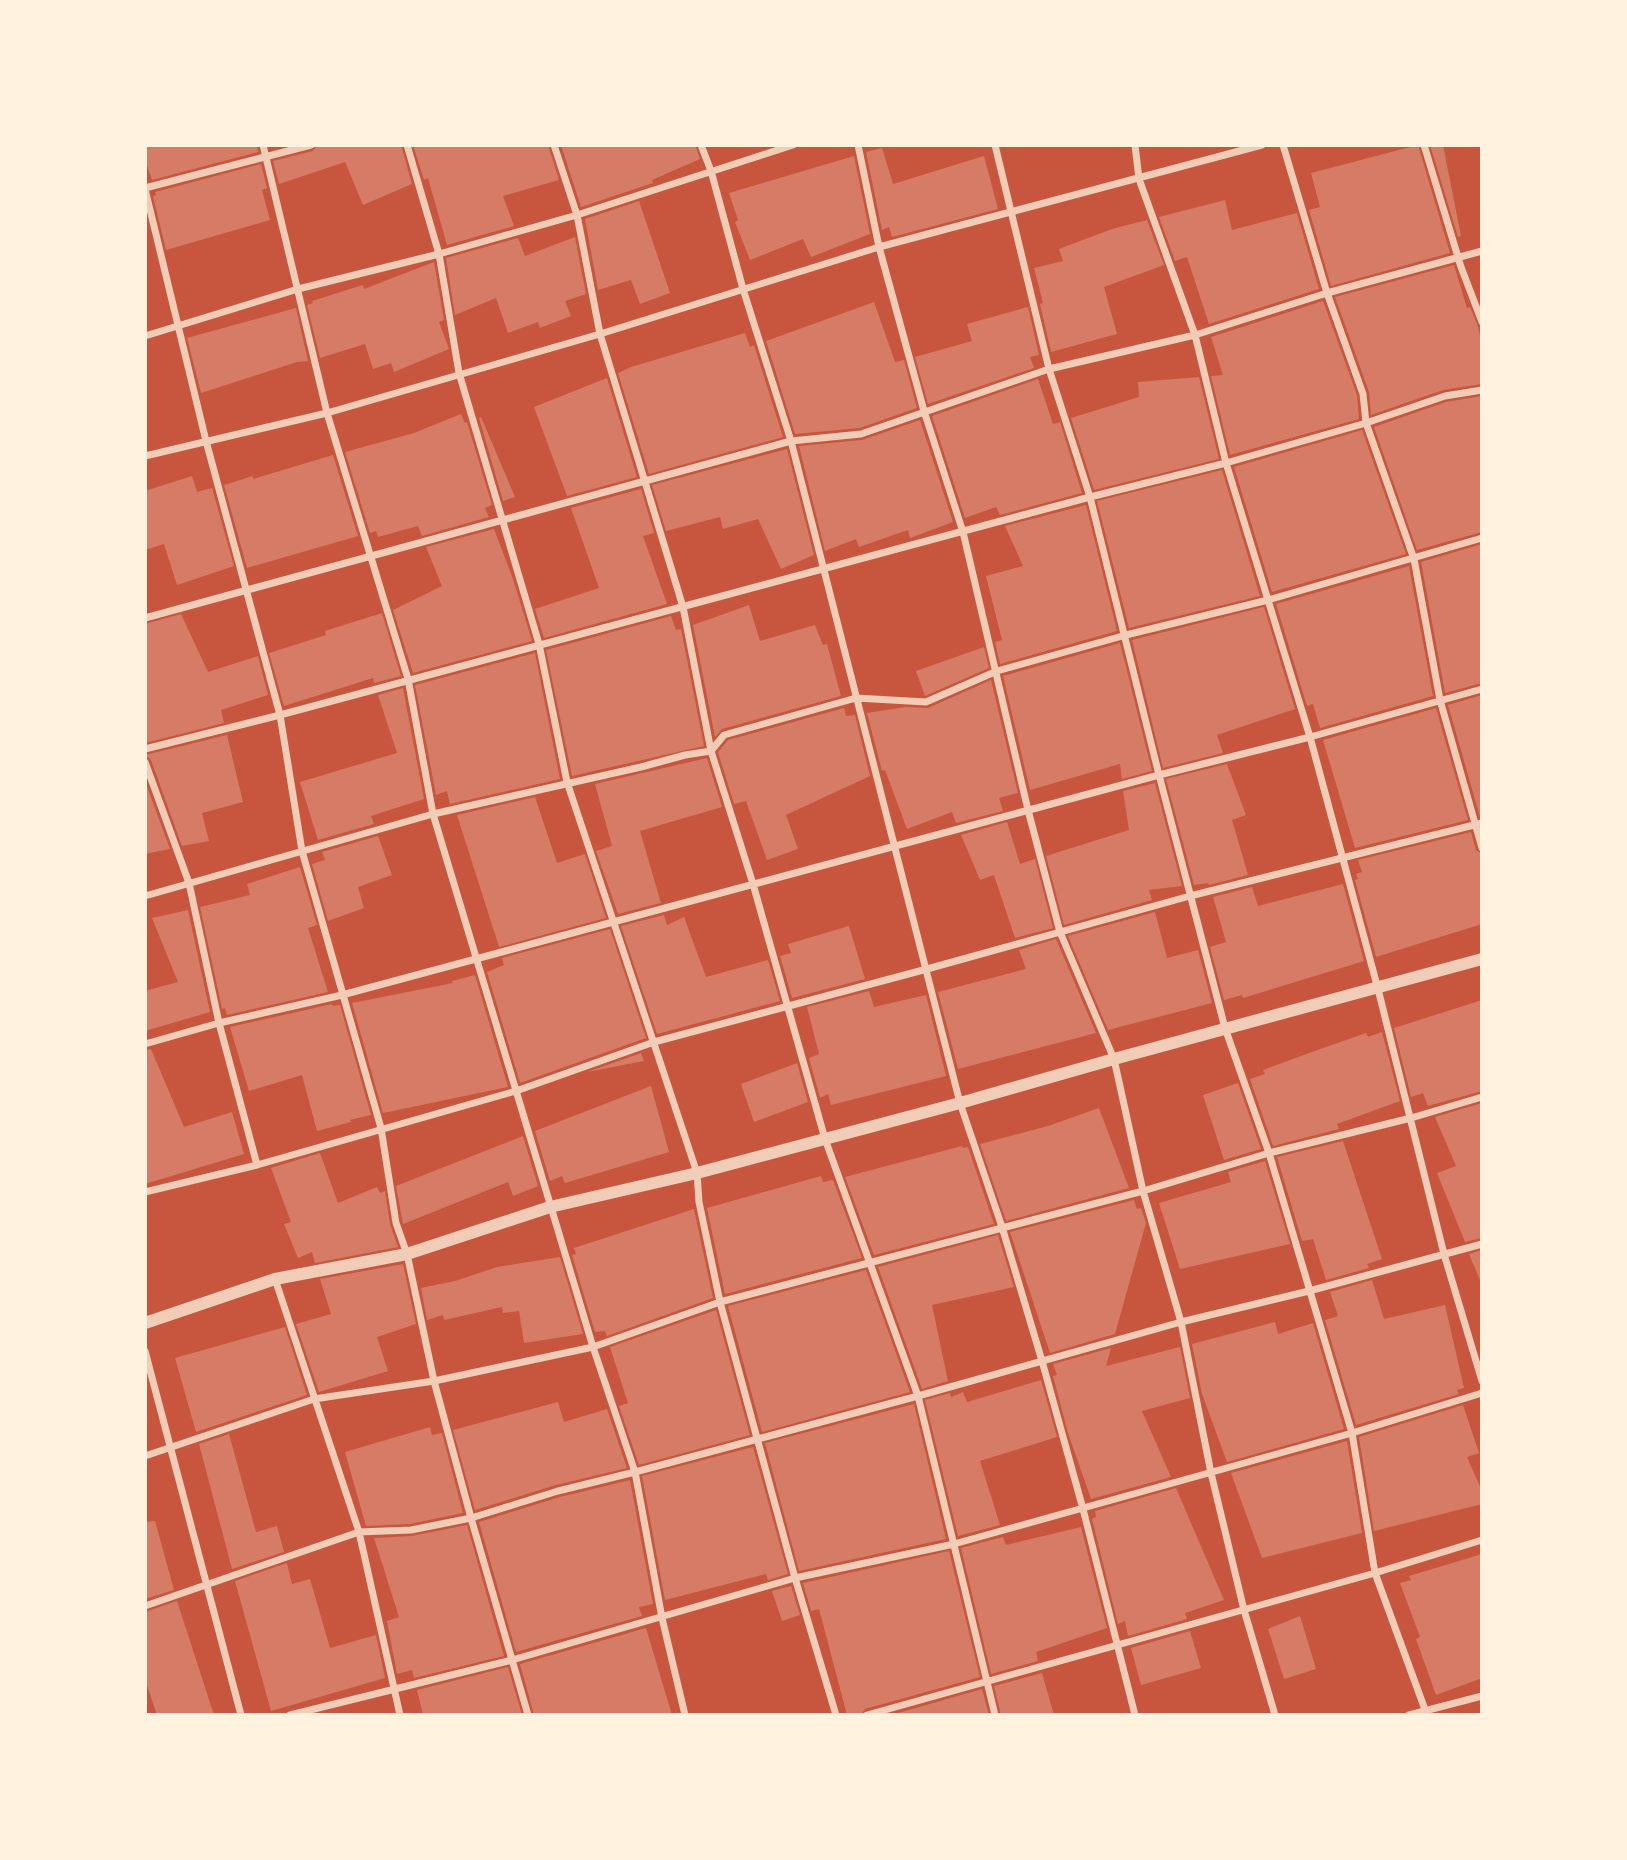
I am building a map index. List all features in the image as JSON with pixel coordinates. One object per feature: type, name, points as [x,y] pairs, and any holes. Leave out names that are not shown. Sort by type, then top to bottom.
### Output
[{"type":"street","points":[[263,145],[327,412],[408,679],[433,814],[593,1347],[635,1472],[662,1618],[685,1715]]},
{"type":"street","points":[[311,145],[145,189],[206,441],[280,715],[302,851],[382,1129],[396,1223],[407,1254],[434,1381],[528,1715]]},
{"type":"street","points":[[407,145],[439,254],[459,373],[539,644],[567,782],[697,1173],[699,1202],[720,1302],[794,1578],[836,1715]]},
{"type":"street","points":[[554,145],[577,215],[600,334],[683,607],[711,751],[753,884],[825,1139],[918,1396],[995,1715]]},
{"type":"street","points":[[701,145],[791,442],[960,1103],[1002,1227],[1042,1361],[1083,1508],[1135,1715]]},
{"type":"street","points":[[145,336],[298,289],[439,254],[577,215],[793,145]]},
{"type":"street","points":[[858,145],[879,247],[924,411],[963,532],[1028,810],[1060,932],[1114,1059],[1143,1191],[1181,1322],[1211,1473],[1244,1610],[1275,1715]]},
{"type":"street","points":[[995,145],[1049,369],[1090,496],[1159,775],[1226,1028],[1269,1153],[1352,1433],[1376,1573],[1427,1713]]},
{"type":"street","points":[[1135,145],[1139,179],[1195,335],[1226,463],[1310,737],[1378,989],[1444,1254],[1482,1381]]},
{"type":"street","points":[[145,456],[327,412],[600,334],[879,247],[1262,145]]},
{"type":"street","points":[[1283,145],[1327,293],[1363,394],[1366,423],[1414,559],[1440,701],[1478,824],[1482,848]]},
{"type":"street","points":[[1424,145],[1458,257],[1482,322]]},
{"type":"street","points":[[145,618],[791,442],[861,433],[1049,369],[1195,335],[1327,293],[1482,251]]},
{"type":"street","points":[[145,749],[1090,496],[1226,463],[1366,423],[1445,396],[1482,390]]},
{"type":"street","points":[[145,896],[433,814],[711,751],[724,735],[856,698],[926,702],[997,671],[1126,635],[1268,600],[1482,538]]},
{"type":"street","points":[[145,1044],[219,1023],[342,995],[1482,689]]},
{"type":"street","points":[[145,762],[189,883],[219,1023],[257,1165]]},
{"type":"street","points":[[145,1192],[257,1165],[516,1091],[654,1042],[1191,896],[1478,824]]},
{"type":"street","points":[[145,1323],[275,1279],[407,1254],[551,1207],[697,1173],[825,1139],[1482,959]]},
{"type":"street","points":[[145,1456],[314,1399],[434,1381],[593,1347],[720,1302],[1143,1191],[1269,1153],[1411,1118],[1482,1097]]},
{"type":"street","points":[[145,1606],[359,1532],[411,1530],[471,1518],[558,1491],[918,1396],[1181,1322],[1309,1291],[1482,1244]]},
{"type":"street","points":[[275,1279],[359,1532],[400,1715]]},
{"type":"street","points":[[145,1351],[241,1715]]},
{"type":"street","points":[[290,1715],[512,1660],[794,1578],[954,1544],[1352,1433],[1482,1393]]},
{"type":"street","points":[[867,1715],[1376,1573],[1482,1540]]},
{"type":"street","points":[[1409,1715],[1427,1713],[1482,1696]]},
{"type":"building","points":[[145,145],[257,145],[258,152],[152,180],[145,159]]},
{"type":"building","points":[[317,145],[401,145],[412,184],[363,205],[345,162],[279,184],[273,161],[313,151]]},
{"type":"building","points":[[413,145],[548,145],[559,180],[503,196],[514,226],[447,245],[428,178],[424,180]]},
{"type":"building","points":[[561,145],[695,145],[700,159],[652,180],[653,183],[581,207]]},
{"type":"building","points":[[1418,145],[1450,253],[1331,286],[1309,210],[1320,207],[1311,173]]},
{"type":"building","points":[[1430,145],[1443,145],[1461,236],[1458,237]]},
{"type":"building","points":[[882,148],[893,184],[984,156],[998,209],[892,237],[889,227],[882,230],[866,152]]},
{"type":"building","points":[[854,156],[870,234],[811,257],[803,239],[750,260],[735,222],[738,220],[729,193]]},
{"type":"building","points":[[261,164],[267,188],[262,190],[270,220],[166,250],[153,196],[156,195],[155,192]]},
{"type":"building","points":[[1225,200],[1232,230],[1297,213],[1319,289],[1209,324],[1187,257],[1175,261],[1159,217]]},
{"type":"building","points":[[639,201],[670,293],[640,304],[631,280],[598,290],[585,219]]},
{"type":"building","points":[[1147,220],[1164,265],[1104,287],[1117,334],[1051,352],[1034,268],[1063,261],[1059,249],[1112,229]]},
{"type":"building","points":[[575,237],[586,294],[565,301],[571,316],[540,328],[538,322],[508,333],[496,298],[455,315],[446,258],[518,238],[525,256]]},
{"type":"building","points":[[434,262],[444,320],[439,322],[449,349],[394,372],[391,363],[373,369],[365,344],[320,358],[307,305],[363,285],[364,289]]},
{"type":"building","points":[[1454,265],[1467,308],[1470,307],[1478,326],[1482,347],[1482,384],[1443,390],[1371,415],[1369,392],[1335,297]]},
{"type":"building","points":[[1323,301],[1357,395],[1359,419],[1230,455],[1211,376],[1223,375],[1211,337]]},
{"type":"building","points":[[874,302],[895,362],[904,360],[917,408],[860,428],[795,434],[766,341]]},
{"type":"building","points":[[1028,307],[1039,355],[1030,357],[1034,368],[928,404],[915,357],[972,341],[967,324]]},
{"type":"building","points":[[296,308],[308,361],[297,362],[201,393],[187,338]]},
{"type":"building","points":[[745,333],[750,347],[754,345],[783,437],[649,474],[618,373]]},
{"type":"building","points":[[1199,377],[1219,459],[1094,490],[1071,418],[1139,397],[1138,382]]},
{"type":"building","points":[[607,378],[637,477],[567,496],[534,407]]},
{"type":"building","points":[[1038,379],[1053,424],[1060,422],[1082,493],[1000,515],[996,507],[965,518],[932,416]]},
{"type":"building","points":[[1482,396],[1482,532],[1417,550],[1374,427],[1446,402]]},
{"type":"building","points":[[461,414],[465,423],[467,422],[492,505],[485,508],[489,517],[422,536],[418,526],[378,537],[376,531],[370,533],[345,452],[414,433]]},
{"type":"building","points":[[481,417],[515,497],[503,501],[479,418]]},
{"type":"building","points":[[920,420],[953,522],[910,538],[908,530],[859,547],[856,539],[825,551],[799,446],[862,440]]},
{"type":"building","points":[[1362,430],[1406,554],[1272,592],[1234,467]]},
{"type":"building","points":[[787,449],[814,555],[781,569],[758,519],[723,529],[720,517],[666,531],[652,485]]},
{"type":"building","points":[[333,455],[358,536],[247,568],[224,485]]},
{"type":"building","points":[[1222,470],[1260,596],[1129,628],[1097,501]]},
{"type":"building","points":[[192,476],[197,492],[212,488],[234,566],[177,585],[164,544],[145,550],[145,491]]},
{"type":"building","points":[[641,489],[654,533],[643,536],[667,604],[544,638],[535,609],[599,588],[571,508]]},
{"type":"building","points":[[1086,505],[1117,631],[1000,664],[995,642],[1002,640],[986,576],[1023,566],[1005,526]]},
{"type":"building","points":[[494,529],[532,641],[413,673],[393,610],[442,586],[426,547]]},
{"type":"building","points":[[1482,544],[1482,683],[1445,693],[1421,562]]},
{"type":"building","points":[[1409,566],[1433,696],[1320,728],[1313,704],[1307,706],[1276,604]]},
{"type":"building","points":[[749,605],[760,641],[815,625],[823,645],[827,644],[841,696],[722,729],[715,737],[693,625]]},
{"type":"building","points":[[1264,607],[1295,709],[1217,735],[1223,753],[1163,768],[1132,640]]},
{"type":"building","points":[[382,613],[401,676],[374,683],[373,678],[284,706],[269,653]]},
{"type":"building","points":[[181,614],[208,672],[258,656],[268,695],[221,710],[224,723],[145,743],[145,624]]},
{"type":"building","points":[[671,616],[676,630],[681,629],[704,746],[572,776],[546,650]]},
{"type":"building","points":[[1120,643],[1152,771],[1122,779],[1120,764],[1030,790],[1003,676]]},
{"type":"building","points":[[984,647],[989,668],[925,696],[916,671]]},
{"type":"building","points":[[535,653],[560,779],[450,804],[447,791],[436,795],[415,685]]},
{"type":"building","points":[[991,680],[1018,793],[999,798],[1003,811],[956,823],[952,812],[907,829],[885,770],[882,771],[867,713],[905,707],[928,708]]},
{"type":"building","points":[[403,688],[424,799],[371,816],[374,824],[318,840],[300,782],[397,753],[378,695]]},
{"type":"building","points":[[1482,695],[1482,817],[1480,817],[1448,705]]},
{"type":"building","points":[[844,708],[846,716],[855,715],[870,776],[786,815],[798,849],[767,860],[746,801],[734,804],[718,752],[728,740]]},
{"type":"building","points":[[1436,708],[1468,820],[1355,848],[1323,740]]},
{"type":"building","points":[[227,735],[243,802],[202,813],[209,841],[182,846],[151,760],[145,755]]},
{"type":"building","points":[[707,758],[722,807],[640,831],[661,903],[618,914],[596,851],[612,846],[595,784]]},
{"type":"building","points":[[1227,764],[1246,815],[1232,820],[1248,875],[1209,885],[1194,885],[1166,779]]},
{"type":"building","points":[[145,781],[170,849],[145,854]]},
{"type":"building","points":[[1155,783],[1182,886],[1149,890],[1152,900],[1064,925],[1046,856],[1129,830],[1123,791]]},
{"type":"building","points":[[535,797],[557,863],[585,854],[606,918],[499,947],[457,815]]},
{"type":"building","points":[[1007,822],[1020,864],[1035,859],[1053,928],[1015,938],[994,875],[980,880],[961,835]]},
{"type":"building","points":[[1471,832],[1476,850],[1482,854],[1482,924],[1376,957],[1355,880],[1358,879],[1356,874],[1362,872],[1358,860]]},
{"type":"building","points":[[378,836],[392,875],[358,887],[364,908],[328,921],[312,864],[325,860],[322,852]]},
{"type":"building","points":[[300,867],[317,925],[308,928],[328,992],[227,1015],[225,1008],[222,1009],[200,907],[250,895],[247,884]]},
{"type":"building","points":[[1343,884],[1364,961],[1243,998],[1242,995],[1224,1000],[1210,947],[1226,942],[1213,897],[1252,887],[1258,906]]},
{"type":"building","points":[[188,910],[210,1012],[145,1031],[145,991],[178,982],[152,918]]},
{"type":"building","points":[[1155,912],[1167,958],[1198,950],[1212,1003],[1108,1030],[1068,936]]},
{"type":"building","points":[[664,915],[667,925],[684,917],[706,977],[768,960],[780,1001],[657,1034],[621,926]]},
{"type":"building","points":[[849,926],[865,979],[792,998],[780,956],[791,953],[788,944]]},
{"type":"building","points":[[610,929],[646,1038],[520,1083],[487,972],[504,965],[502,958]]},
{"type":"building","points":[[1056,939],[1096,1033],[958,1069],[938,992],[1026,969],[1019,950]]},
{"type":"building","points":[[475,975],[508,1087],[383,1113],[352,1003],[453,983],[452,981]]},
{"type":"building","points":[[869,991],[874,1007],[926,995],[946,1076],[831,1105],[828,1094],[820,1098],[809,1058],[819,1054],[807,1007]]},
{"type":"building","points":[[1482,1000],[1482,1091],[1428,1106],[1423,1093],[1411,1097],[1394,1028]]},
{"type":"building","points":[[332,1004],[340,1005],[371,1115],[317,1131],[302,1075],[249,1091],[230,1027]]},
{"type":"building","points":[[1382,1032],[1400,1101],[1337,1124],[1339,1129],[1273,1146],[1250,1079],[1265,1074],[1263,1070],[1309,1053],[1366,1033],[1368,1037]]},
{"type":"building","points":[[151,1049],[184,1127],[232,1112],[244,1154],[145,1184],[145,1050]]},
{"type":"building","points":[[641,1053],[644,1061],[587,1072]]},
{"type":"building","points":[[797,1063],[808,1102],[754,1122],[741,1084]]},
{"type":"building","points":[[1238,1083],[1261,1149],[1224,1160],[1203,1095]]},
{"type":"building","points":[[651,1086],[669,1152],[565,1183],[562,1176],[550,1181],[535,1131]]},
{"type":"building","points":[[1482,1103],[1482,1238],[1465,1242],[1437,1173],[1456,1166],[1435,1117]]},
{"type":"building","points":[[1099,1108],[1129,1188],[1006,1221],[980,1144],[1048,1126]]},
{"type":"building","points":[[523,1136],[538,1186],[513,1196],[508,1182],[403,1224],[396,1186]]},
{"type":"building","points":[[1343,1141],[1382,1259],[1367,1264],[1369,1268],[1326,1280],[1313,1239],[1302,1241],[1277,1157]]},
{"type":"building","points":[[962,1146],[968,1147],[994,1224],[874,1255],[845,1177]]},
{"type":"building","points":[[320,1153],[338,1203],[377,1187],[380,1193],[385,1191],[390,1224],[398,1247],[315,1263],[312,1252],[298,1258],[284,1224],[291,1222],[271,1168]]},
{"type":"building","points":[[1265,1161],[1290,1244],[1180,1269],[1159,1203],[1231,1182],[1228,1172]]},
{"type":"building","points":[[821,1176],[823,1182],[833,1180],[862,1258],[725,1294],[707,1208]]},
{"type":"building","points":[[1134,1200],[1137,1209],[1141,1208],[1146,1223],[1115,1334],[1050,1353],[1010,1232]]},
{"type":"building","points":[[694,1209],[713,1298],[607,1336],[605,1331],[595,1332],[572,1255],[576,1254],[574,1248]]},
{"type":"building","points":[[998,1235],[1014,1287],[932,1305],[948,1381],[922,1389],[878,1267]]},
{"type":"building","points":[[1482,1250],[1482,1280],[1480,1280],[1469,1254]]},
{"type":"building","points":[[560,1257],[583,1334],[524,1343],[519,1311],[503,1313],[502,1307],[444,1320],[443,1315],[427,1320],[421,1288],[455,1281],[497,1267]]},
{"type":"building","points":[[403,1264],[416,1324],[377,1337],[388,1371],[319,1392],[296,1324],[331,1314],[320,1279]]},
{"type":"building","points":[[866,1270],[910,1392],[762,1432],[728,1306]]},
{"type":"building","points":[[1372,1280],[1384,1319],[1445,1305],[1464,1388],[1457,1390],[1459,1394],[1356,1425],[1325,1320],[1338,1316],[1330,1292]]},
{"type":"building","points":[[716,1310],[750,1435],[639,1465],[619,1406],[628,1403],[610,1347]]},
{"type":"building","points":[[1275,1322],[1278,1334],[1313,1323],[1344,1429],[1227,1462],[1202,1394],[1192,1344]]},
{"type":"building","points":[[285,1327],[307,1395],[196,1432],[175,1358]]},
{"type":"building","points":[[1180,1347],[1190,1398],[1142,1411],[1171,1477],[1091,1499],[1068,1433],[1053,1376],[1057,1375],[1053,1364],[1111,1348],[1106,1366]]},
{"type":"building","points":[[1041,1380],[1057,1437],[980,1461],[1000,1525],[958,1536],[925,1400],[950,1393],[951,1397],[963,1392],[967,1402]]},
{"type":"building","points":[[558,1402],[564,1422],[607,1409],[627,1468],[556,1485],[475,1510],[453,1430]]},
{"type":"building","points":[[914,1404],[946,1539],[799,1571],[765,1443]]},
{"type":"building","points":[[1463,1405],[1479,1453],[1467,1457],[1482,1491],[1482,1504],[1374,1531],[1359,1437]]},
{"type":"building","points":[[430,1427],[432,1435],[442,1433],[463,1513],[410,1524],[366,1526],[345,1452]]},
{"type":"building","points":[[229,1434],[256,1532],[277,1526],[284,1552],[232,1569],[199,1444]]},
{"type":"building","points":[[1347,1441],[1362,1533],[1262,1558],[1231,1473]]},
{"type":"building","points":[[753,1447],[788,1574],[768,1580],[766,1574],[665,1600],[642,1476]]},
{"type":"building","points":[[630,1480],[653,1604],[639,1607],[642,1616],[516,1652],[479,1522],[560,1497]]},
{"type":"building","points":[[1176,1488],[1224,1600],[1185,1613],[1187,1619],[1128,1636],[1125,1621],[1118,1624],[1092,1519],[1096,1517],[1095,1511]]},
{"type":"building","points":[[155,1521],[174,1590],[145,1599],[145,1522]]},
{"type":"building","points":[[467,1525],[504,1656],[414,1678],[412,1670],[397,1674],[387,1621],[399,1617],[374,1538],[412,1536]]},
{"type":"building","points":[[1081,1527],[1107,1628],[1036,1652],[1038,1661],[991,1674],[961,1548],[1003,1537],[1006,1545]]},
{"type":"building","points":[[949,1551],[980,1677],[865,1709],[861,1715],[847,1715],[819,1609],[811,1611],[803,1583]]},
{"type":"building","points":[[1482,1554],[1482,1678],[1436,1695],[1416,1639],[1420,1637],[1400,1583],[1411,1580],[1409,1576]]},
{"type":"building","points":[[287,1563],[292,1584],[310,1579],[330,1648],[376,1635],[385,1678],[271,1711],[235,1581]]},
{"type":"building","points":[[791,1586],[800,1615],[782,1621],[772,1591]]},
{"type":"building","points":[[177,1601],[214,1715],[157,1715],[145,1679],[145,1612]]},
{"type":"building","points":[[1300,1616],[1316,1669],[1284,1679],[1268,1629]]},
{"type":"building","points":[[646,1628],[672,1715],[534,1715],[520,1664]]},
{"type":"building","points":[[1190,1631],[1201,1668],[1141,1685],[1131,1648]]},
{"type":"building","points":[[508,1667],[522,1715],[423,1715],[417,1690]]},
{"type":"building","points":[[1042,1673],[1054,1715],[1001,1715],[994,1686]]},
{"type":"building","points":[[982,1689],[989,1715],[891,1715]]}]
